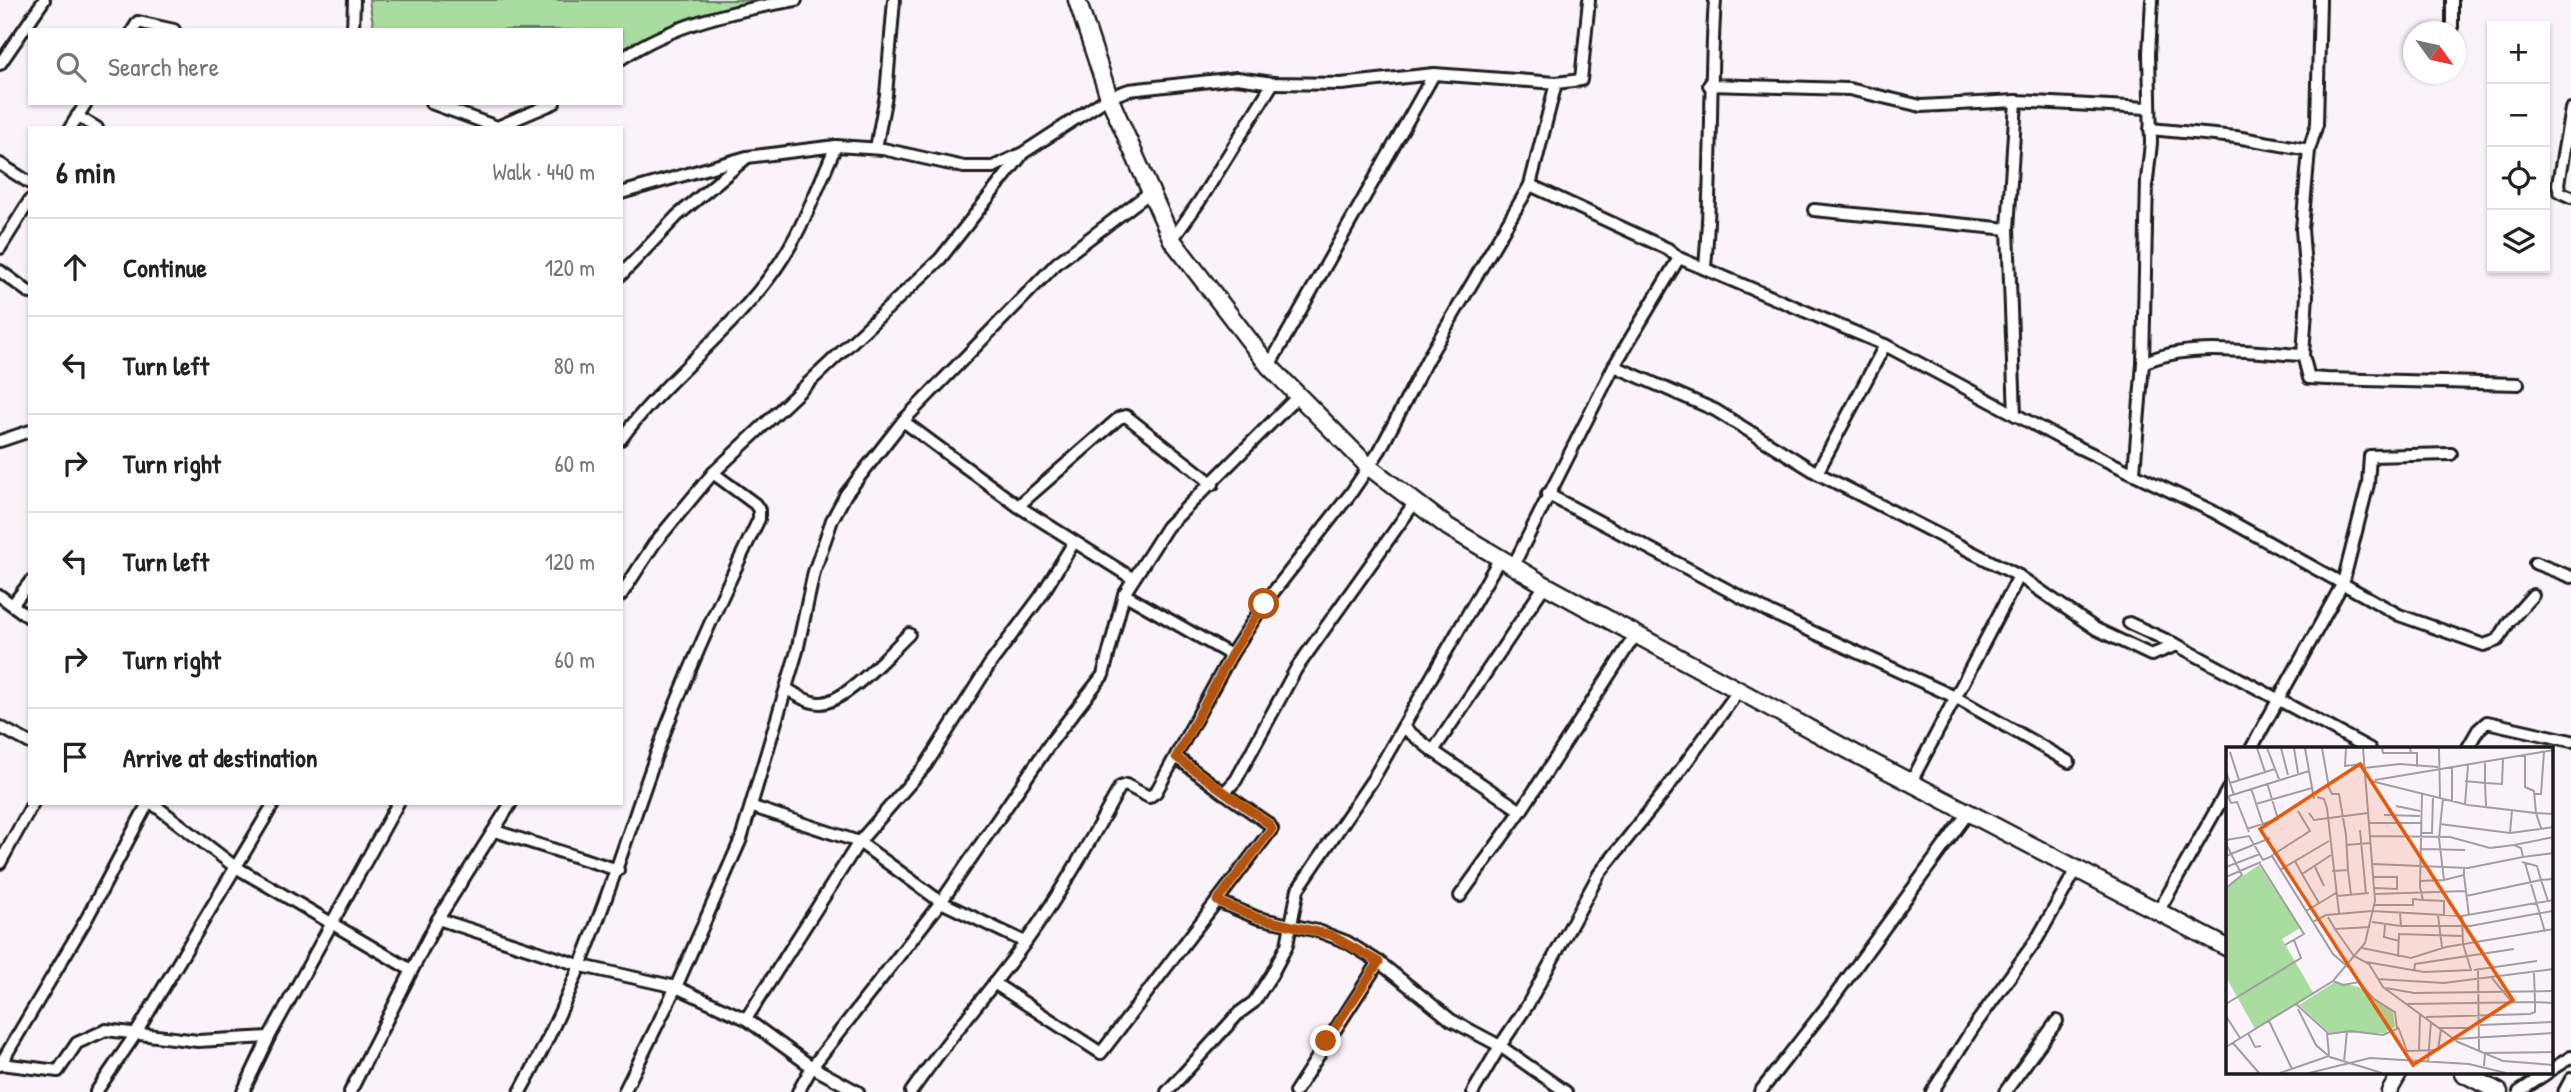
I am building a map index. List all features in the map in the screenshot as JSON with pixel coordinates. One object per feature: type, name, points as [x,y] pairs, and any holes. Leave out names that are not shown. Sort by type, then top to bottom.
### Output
[{"type":"main road","points":[[1077,0],[1109,97],[1171,240],[1269,366],[1369,467],[1415,502],[1545,585],[1968,813],[2226,947]]},
{"type":"main road","points":[[2465,1074],[2499,1092]]},
{"type":"street","points":[[0,64],[44,0]]},
{"type":"street","points":[[353,28],[354,0]]},
{"type":"street","points":[[623,58],[649,41],[698,23],[752,8],[796,0]]},
{"type":"street","points":[[876,148],[886,95],[894,0]]},
{"type":"street","points":[[623,192],[747,157],[836,146],[876,148],[964,167],[993,167],[1023,153],[1109,97],[1129,90],[1182,82],[1237,78],[1273,83],[1371,82],[1434,74],[1556,83],[1581,80],[1589,0]]},
{"type":"street","points":[[1706,267],[1711,177],[1709,85],[1714,0]]},
{"type":"street","points":[[2134,472],[2143,363],[2152,0]]},
{"type":"street","points":[[2320,0],[2317,124],[2309,150],[2302,229],[2307,295],[2303,355],[2307,374],[2313,379],[2518,384]]},
{"type":"street","points":[[2452,0],[2452,21]]},
{"type":"street","points":[[134,28],[138,22],[165,28]]},
{"type":"street","points":[[1269,366],[1434,74]]},
{"type":"street","points":[[1171,240],[1199,202],[1273,83]]},
{"type":"street","points":[[911,1092],[955,1029],[1025,942],[1081,857],[1120,787],[1126,785],[1146,796],[1153,796],[1231,655],[1292,565],[1369,467],[1428,358],[1530,185],[1537,170],[1556,83]]},
{"type":"street","points":[[1709,85],[1849,89],[1921,106],[2016,102],[2148,108]]},
{"type":"street","points":[[2015,415],[2008,229],[2016,102]]},
{"type":"street","points":[[71,126],[85,105]]},
{"type":"street","points":[[435,105],[494,126]]},
{"type":"street","points":[[499,126],[549,105]]},
{"type":"street","points":[[2571,109],[2558,184],[2560,192],[2571,197]]},
{"type":"street","points":[[77,116],[94,126]]},
{"type":"street","points":[[455,126],[460,116]]},
{"type":"street","points":[[2150,129],[2236,137],[2309,150]]},
{"type":"street","points":[[623,437],[752,299],[775,270],[793,240],[836,146]]},
{"type":"street","points":[[623,592],[654,544],[713,474],[940,259],[1023,153]]},
{"type":"street","points":[[623,273],[677,216],[747,157]]},
{"type":"street","points":[[0,164],[28,182]]},
{"type":"street","points":[[1530,185],[1668,249],[1679,258],[1706,267],[1885,345],[2015,415],[2134,472],[2399,615],[2484,645],[2498,640],[2509,622],[2533,595]]},
{"type":"street","points":[[624,1092],[676,987],[753,807],[808,609],[814,572],[832,520],[846,494],[903,421],[1057,263],[1149,193]]},
{"type":"street","points":[[0,248],[28,203]]},
{"type":"street","points":[[1814,210],[2008,229]]},
{"type":"street","points":[[1167,1092],[1260,993],[1287,945],[1298,889],[1373,779],[1506,562],[1547,494],[1614,366],[1679,258]]},
{"type":"street","points":[[0,271],[28,292]]},
{"type":"street","points":[[1817,473],[1885,345]]},
{"type":"street","points":[[2143,363],[2161,355],[2182,352],[2303,355]]},
{"type":"street","points":[[1614,366],[1715,410],[1817,473],[2019,576],[2096,629],[2151,654],[2176,645]]},
{"type":"street","points":[[798,1092],[812,1067],[941,902],[1051,742],[1103,675],[1124,594],[1167,527],[1213,484],[1297,397]]},
{"type":"street","points":[[1018,506],[1119,418],[1126,416],[1213,484]]},
{"type":"street","points":[[903,421],[1018,506],[1132,578]]},
{"type":"street","points":[[0,441],[28,432]]},
{"type":"street","points":[[2252,747],[2280,702],[2343,583],[2368,484],[2370,456],[2451,454]]},
{"type":"street","points":[[520,1092],[552,1033],[582,966],[673,712],[715,609],[759,519],[759,510],[755,504],[713,474]]},
{"type":"street","points":[[1547,494],[1771,613],[1955,697],[2069,762]]},
{"type":"street","points":[[1224,793],[1236,780],[1296,669],[1415,502]]},
{"type":"street","points":[[746,1019],[859,842],[926,765],[990,664],[1041,596],[1074,542]]},
{"type":"street","points":[[2535,563],[2571,577]]},
{"type":"street","points":[[1911,782],[2019,576]]},
{"type":"street","points":[[13,604],[28,585]]},
{"type":"street","points":[[1433,751],[1545,585]]},
{"type":"street","points":[[1124,594],[1231,655]]},
{"type":"street","points":[[0,596],[28,616]]},
{"type":"street","points":[[2129,623],[2176,645],[2366,747]]},
{"type":"street","points":[[786,688],[806,700],[822,703],[838,697],[909,634]]},
{"type":"street","points":[[1460,896],[1521,811],[1636,634]]},
{"type":"street","points":[[1473,1092],[1527,1006],[1599,874],[1666,790],[1739,690]]},
{"type":"street","points":[[2468,747],[2477,730],[2487,722],[2571,741]]},
{"type":"street","points":[[0,727],[28,742]]},
{"type":"street","points":[[1403,727],[1433,751],[1521,811]]},
{"type":"street","points":[[994,983],[1101,1053],[1272,829],[1176,757]]},
{"type":"street","points":[[2158,912],[2226,793]]},
{"type":"street","points":[[0,863],[32,805]]},
{"type":"street","points":[[149,805],[87,918],[0,1065],[58,1071],[77,1043],[106,1030],[198,1041],[269,1037]]},
{"type":"street","points":[[153,805],[234,866],[331,926],[411,970]]},
{"type":"street","points":[[96,1092],[135,1034],[273,805]]},
{"type":"street","points":[[243,1092],[269,1037],[397,805]]},
{"type":"street","points":[[350,1092],[438,919],[511,805]]},
{"type":"street","points":[[753,807],[859,842],[941,902],[1025,942]]},
{"type":"street","points":[[1760,1092],[1828,1005],[1968,813]]},
{"type":"street","points":[[495,831],[618,870]]},
{"type":"street","points":[[1932,1092],[1975,1025],[2037,939],[2077,870]]},
{"type":"street","points":[[1217,901],[1231,910],[1331,935],[1379,962],[1451,1020],[1500,1046],[1566,1092]]},
{"type":"street","points":[[438,919],[582,966],[676,987],[746,1019],[812,1067],[858,1092]]},
{"type":"street","points":[[1295,1092],[1379,962]]},
{"type":"street","points":[[2005,1092],[2057,1021]]},
{"type":"street","points":[[2554,1068],[2571,1057]]},
{"type":"street","points":[[2389,1091],[2399,1074]]},
{"type":"street","points":[[2519,1092],[2546,1074]]},
{"type":"street","points":[[2564,1092],[2571,1079]]},
{"type":"green space","points":[[369,0],[767,0],[653,34],[623,55],[623,28],[374,28]]},
{"type":"route","points":[[1264,604],[1231,655],[1176,757],[1269,824],[1272,829],[1217,901],[1231,910],[1331,935],[1379,962],[1326,1041]]}]
